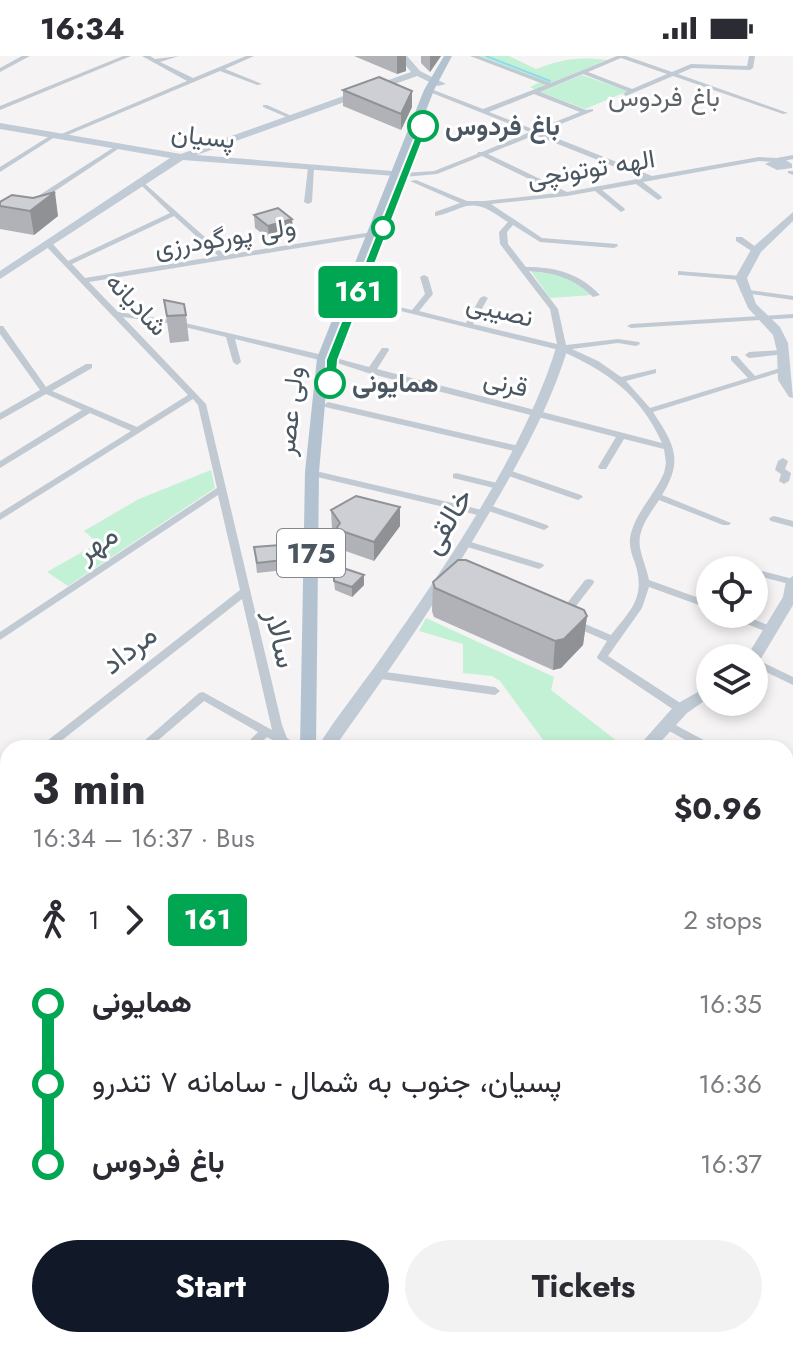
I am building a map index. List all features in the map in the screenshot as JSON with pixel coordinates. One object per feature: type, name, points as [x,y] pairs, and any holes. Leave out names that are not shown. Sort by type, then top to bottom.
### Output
[{"type":"main road","name":"ولی عصر","points":[[308,740],[312,472],[327,359],[372,234],[448,56]]},
{"type":"main road","name":"ولی عصر","points":[[316,740],[320,475],[328,405],[327,359],[409,178],[435,87],[455,56]]},
{"type":"street","points":[[0,70],[27,56]]},
{"type":"street","points":[[0,108],[128,56]]},
{"type":"street","points":[[145,56],[193,81]]},
{"type":"street","points":[[155,61],[176,56]]},
{"type":"street","points":[[229,56],[241,60]]},
{"type":"street","points":[[0,170],[58,136],[251,56]]},
{"type":"street","points":[[402,56],[435,87],[485,111],[654,180]]},
{"type":"street","points":[[473,56],[556,84]]},
{"type":"street","points":[[489,56],[556,84]]},
{"type":"street","points":[[485,111],[621,56],[785,113]]},
{"type":"street","points":[[586,71],[629,93],[670,73],[697,65],[750,68],[752,56]]},
{"type":"street","points":[[220,69],[259,84]]},
{"type":"street","points":[[0,278],[181,157],[417,73]]},
{"type":"street","points":[[409,178],[435,173],[586,112],[531,93]]},
{"type":"street","points":[[265,106],[293,118]]},
{"type":"street","name":"پسیان","points":[[1,127],[181,157],[409,178]]},
{"type":"street","points":[[26,206],[119,146]]},
{"type":"street","points":[[209,148],[203,155],[217,160]]},
{"type":"street","points":[[480,153],[567,194]]},
{"type":"street","name":"الهه توتونچی","points":[[409,178],[466,203],[484,203],[567,194],[748,163],[786,167]]},
{"type":"street","points":[[308,202],[311,168]]},
{"type":"street","points":[[638,182],[658,198]]},
{"type":"street","points":[[141,184],[224,258]]},
{"type":"street","points":[[597,189],[621,210]]},
{"type":"street","points":[[438,214],[466,203]]},
{"type":"street","points":[[484,203],[545,242],[614,246]]},
{"type":"street","points":[[69,263],[175,213]]},
{"type":"street","points":[[793,215],[756,250],[741,278],[744,291],[760,316],[780,336],[783,352],[780,371],[786,387],[793,394]]},
{"type":"street","points":[[511,223],[503,232],[504,244],[554,309],[562,348],[623,379],[649,411],[669,448],[670,470],[635,540],[645,582],[636,610],[611,639],[602,657],[681,709]]},
{"type":"street","name":"ولی پورگودرزی","points":[[85,280],[372,234]]},
{"type":"street","points":[[739,239],[756,250]]},
{"type":"street","name":"شادیانه","points":[[50,245],[194,395]]},
{"type":"street","points":[[0,262],[18,266]]},
{"type":"street","points":[[526,269],[555,270],[576,276],[596,295]]},
{"type":"street","points":[[681,273],[741,278]]},
{"type":"street","points":[[414,312],[429,294],[424,277]]},
{"type":"street","points":[[744,291],[793,298]]},
{"type":"street","points":[[469,325],[484,298]]},
{"type":"street","name":"نصیبی","points":[[356,299],[562,348],[618,341],[636,344]]},
{"type":"street","name":"قرنی","points":[[117,314],[172,322],[327,359],[669,448]]},
{"type":"street","points":[[631,326],[793,316]]},
{"type":"street","points":[[0,328],[45,391],[138,431]]},
{"type":"street","points":[[230,337],[237,362]]},
{"type":"street","points":[[0,348],[11,341]]},
{"type":"street","name":"خالقی","points":[[331,740],[456,572],[464,543],[540,414],[562,348]]},
{"type":"street","points":[[371,371],[385,350]]},
{"type":"street","points":[[749,355],[783,352]]},
{"type":"street","points":[[734,358],[753,379]]},
{"type":"street","points":[[0,417],[89,366]]},
{"type":"street","points":[[623,379],[653,371]]},
{"type":"street","points":[[649,411],[780,371]]},
{"type":"street","points":[[0,517],[194,395]]},
{"type":"street","name":"سالار","points":[[194,395],[202,404],[282,740]]},
{"type":"street","points":[[328,405],[519,449]]},
{"type":"street","points":[[0,465],[89,410]]},
{"type":"street","points":[[603,467],[622,435]]},
{"type":"street","points":[[783,461],[780,470],[788,476]]},
{"type":"street","points":[[506,472],[578,497]]},
{"type":"street","points":[[320,475],[484,510],[544,527]]},
{"type":"street","points":[[456,476],[498,486]]},
{"type":"street","name":"مهر","points":[[0,637],[221,489]]},
{"type":"street","points":[[657,496],[726,523]]},
{"type":"street","points":[[774,519],[793,524]]},
{"type":"street","points":[[464,543],[539,566]]},
{"type":"street","points":[[763,644],[792,590],[768,577]]},
{"type":"street","points":[[561,617],[589,582]]},
{"type":"street","points":[[645,582],[696,601]]},
{"type":"street","name":"مرداد","points":[[54,740],[245,591]]},
{"type":"street","points":[[547,611],[611,639]]},
{"type":"street","points":[[766,628],[771,630]]},
{"type":"street","points":[[768,668],[793,681]]},
{"type":"street","points":[[378,675],[495,691]]},
{"type":"street","points":[[151,740],[203,696],[282,740]]},
{"type":"street","points":[[652,740],[681,709],[696,699]]},
{"type":"street","points":[[666,724],[695,740]]},
{"type":"street","points":[[256,740],[266,731]]},
{"type":"green space","points":[[472,56],[509,56],[536,69],[570,60],[606,60],[535,90],[530,87],[540,82]]},
{"type":"green space","name":"باغ فردوس","points":[[582,75],[628,91],[585,109],[540,92]]},
{"type":"green space","points":[[531,271],[574,277],[592,295],[550,298]]},
{"type":"green space","points":[[211,470],[215,488],[68,586],[47,572],[98,543],[84,531],[139,499]]},
{"type":"green space","points":[[426,618],[554,677],[551,690],[616,740],[543,740],[500,681],[492,676],[463,673],[463,644],[419,631]]},
{"type":"building","points":[[379,77],[412,91],[401,114],[343,90]]},
{"type":"building","points":[[55,192],[30,211],[0,206],[0,202],[12,195],[33,198]]},
{"type":"building","points":[[278,208],[292,219],[268,226],[254,215]]},
{"type":"building","points":[[164,300],[184,304],[186,315],[167,316]]},
{"type":"building","points":[[356,496],[400,507],[374,542],[336,529],[340,523],[331,510]]},
{"type":"building","points":[[293,544],[292,559],[257,563],[254,547]]},
{"type":"building","points":[[458,560],[466,560],[584,610],[587,616],[564,639],[555,641],[435,588],[433,582]]},
{"type":"building","points":[[334,565],[364,575],[352,587],[334,581]]},
{"type":"waterway","points":[[486,56],[550,81]]},
{"type":"bus line","name":"161","points":[[330,383],[332,360],[423,126]]},
{"type":"place","name":"باغ فردوس","points":[[423,126]]},
{"type":"place","name":"همایونی","points":[[330,383]]},
{"type":"district","name":"باغ فردوس","points":[[664,97]]}]
